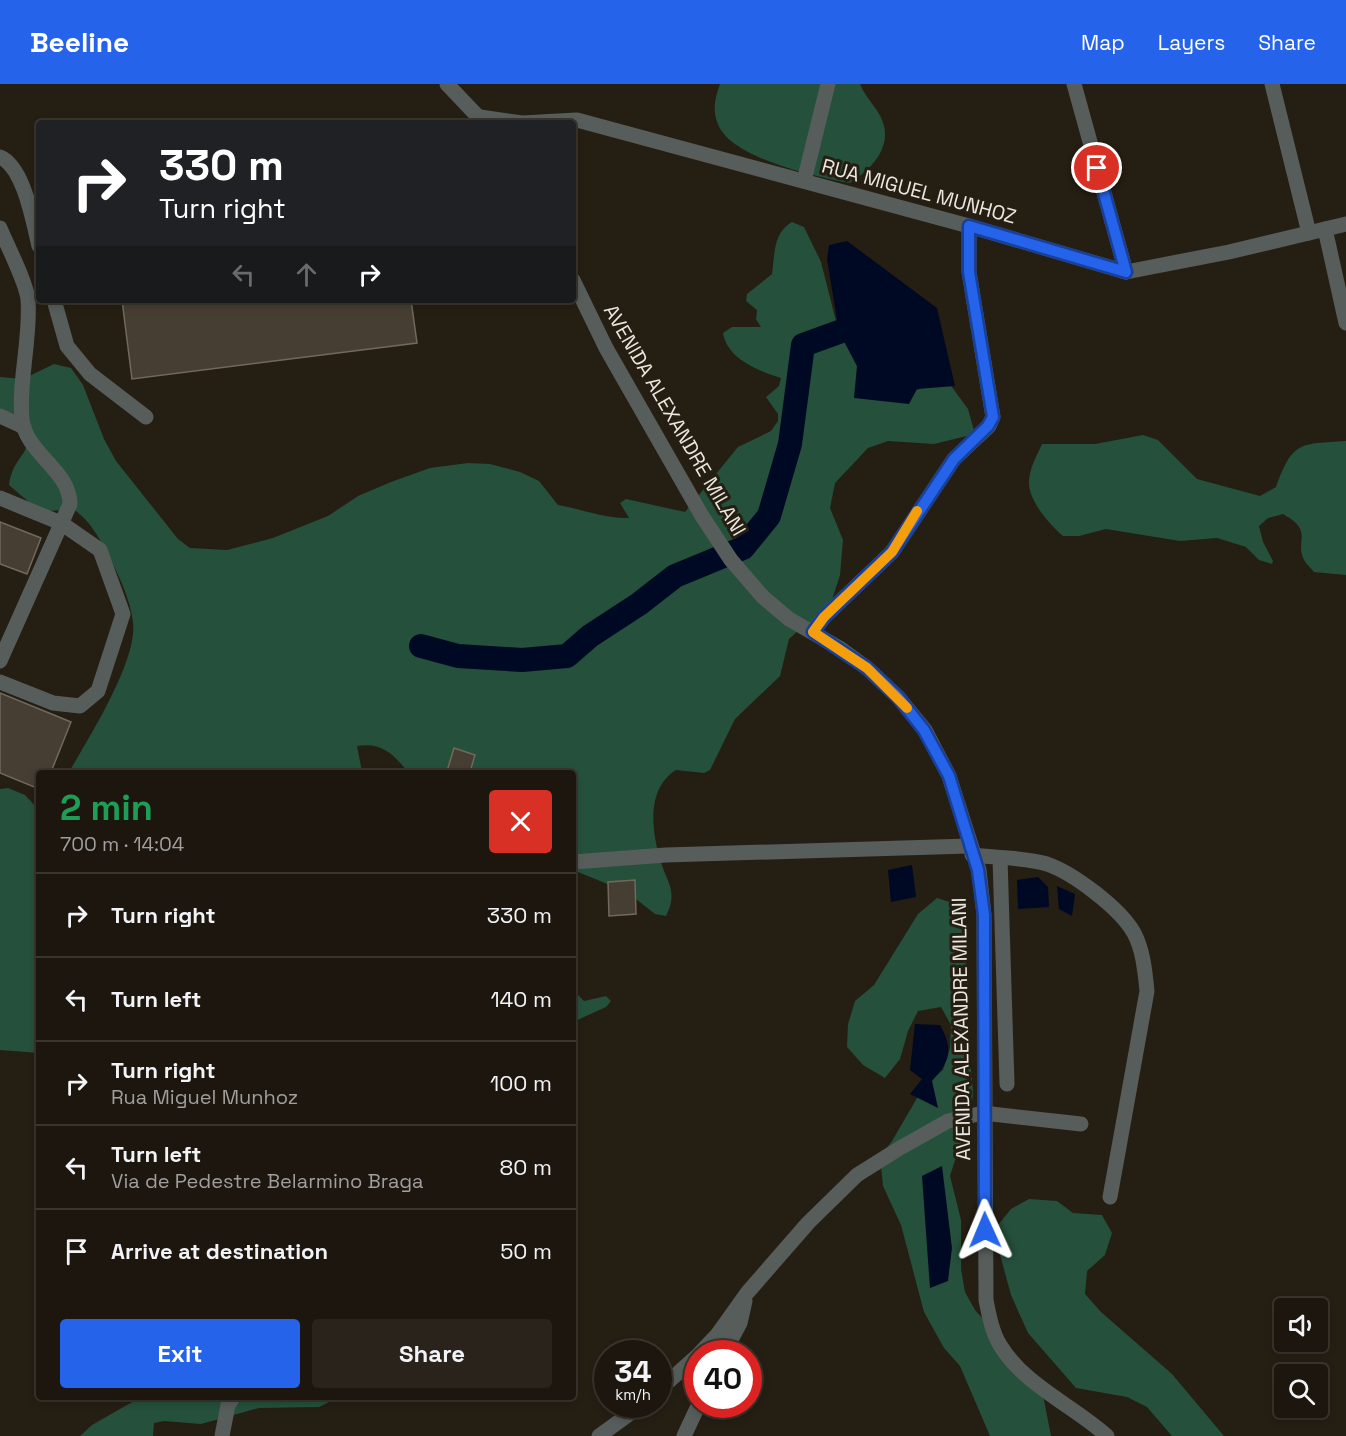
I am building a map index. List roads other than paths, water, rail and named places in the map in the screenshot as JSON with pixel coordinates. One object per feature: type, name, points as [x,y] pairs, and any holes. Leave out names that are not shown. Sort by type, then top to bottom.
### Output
[{"type":"street","points":[[447,84],[482,120]]},
{"type":"street","points":[[804,181],[828,84]]},
{"type":"street","points":[[1074,84],[1126,272]]},
{"type":"street","points":[[1272,84],[1346,323]]},
{"type":"street","name":"RUA MIGUEL MUNHOZ","points":[[576,120],[969,226],[1126,272],[1346,224]]},
{"type":"street","points":[[0,157],[21,181],[36,235]]},
{"type":"street","points":[[813,632],[824,617],[892,552],[954,459],[988,426],[993,417],[969,272],[969,226]]},
{"type":"street","points":[[0,228],[28,298],[22,418],[24,427],[28,440],[65,483],[70,494],[70,504],[0,661]]},
{"type":"street","name":"AVENIDA ALEXANDRE MILANI","points":[[576,286],[606,348],[702,516],[731,561],[763,597],[789,619],[867,668],[898,697],[924,730],[949,776],[978,870],[984,915],[983,1113],[986,1300],[990,1322],[1000,1345],[1017,1365],[1107,1436]]},
{"type":"street","points":[[55,303],[67,346],[90,374],[146,417]]},
{"type":"street","points":[[0,416],[24,427]]},
{"type":"street","points":[[0,498],[61,524],[100,550],[123,614],[98,691],[80,706],[53,703],[0,682]]},
{"type":"street","points":[[576,862],[666,855],[971,850],[1000,858],[1047,864],[1084,884],[1113,908],[1133,932],[1145,965],[1147,991],[1110,1197]]},
{"type":"street","points":[[1000,858],[1007,1084]]},
{"type":"street","points":[[712,1340],[747,1293],[808,1223],[857,1175],[948,1121],[983,1113],[1081,1124]]},
{"type":"street","points":[[731,1340],[740,1323],[747,1293]]},
{"type":"street","points":[[672,1378],[684,1368]]},
{"type":"street","points":[[222,1436],[228,1405],[231,1400]]},
{"type":"street","points":[[599,1436],[624,1418]]},
{"type":"street","points":[[684,1436],[692,1418]]},
{"type":"water","points":[[847,241],[937,308],[955,386],[917,389],[909,404],[854,398],[857,366],[839,332],[827,259],[829,245]]},
{"type":"water","points":[[912,865],[916,897],[891,902],[888,870]]},
{"type":"water","points":[[1038,877],[1048,887],[1049,907],[1018,909],[1017,880]]},
{"type":"water","points":[[1057,886],[1075,894],[1072,916],[1059,909]]},
{"type":"water","points":[[915,1024],[940,1025],[947,1041],[946,1061],[932,1081],[938,1108],[910,1094],[922,1079],[910,1070]]},
{"type":"water","points":[[942,1166],[952,1248],[948,1281],[930,1288],[922,1176]]},
{"type":"waterway","points":[[421,646],[458,656],[522,660],[567,656],[590,636],[639,604],[675,576],[743,548],[769,516],[790,444],[803,345],[839,332]]}]
